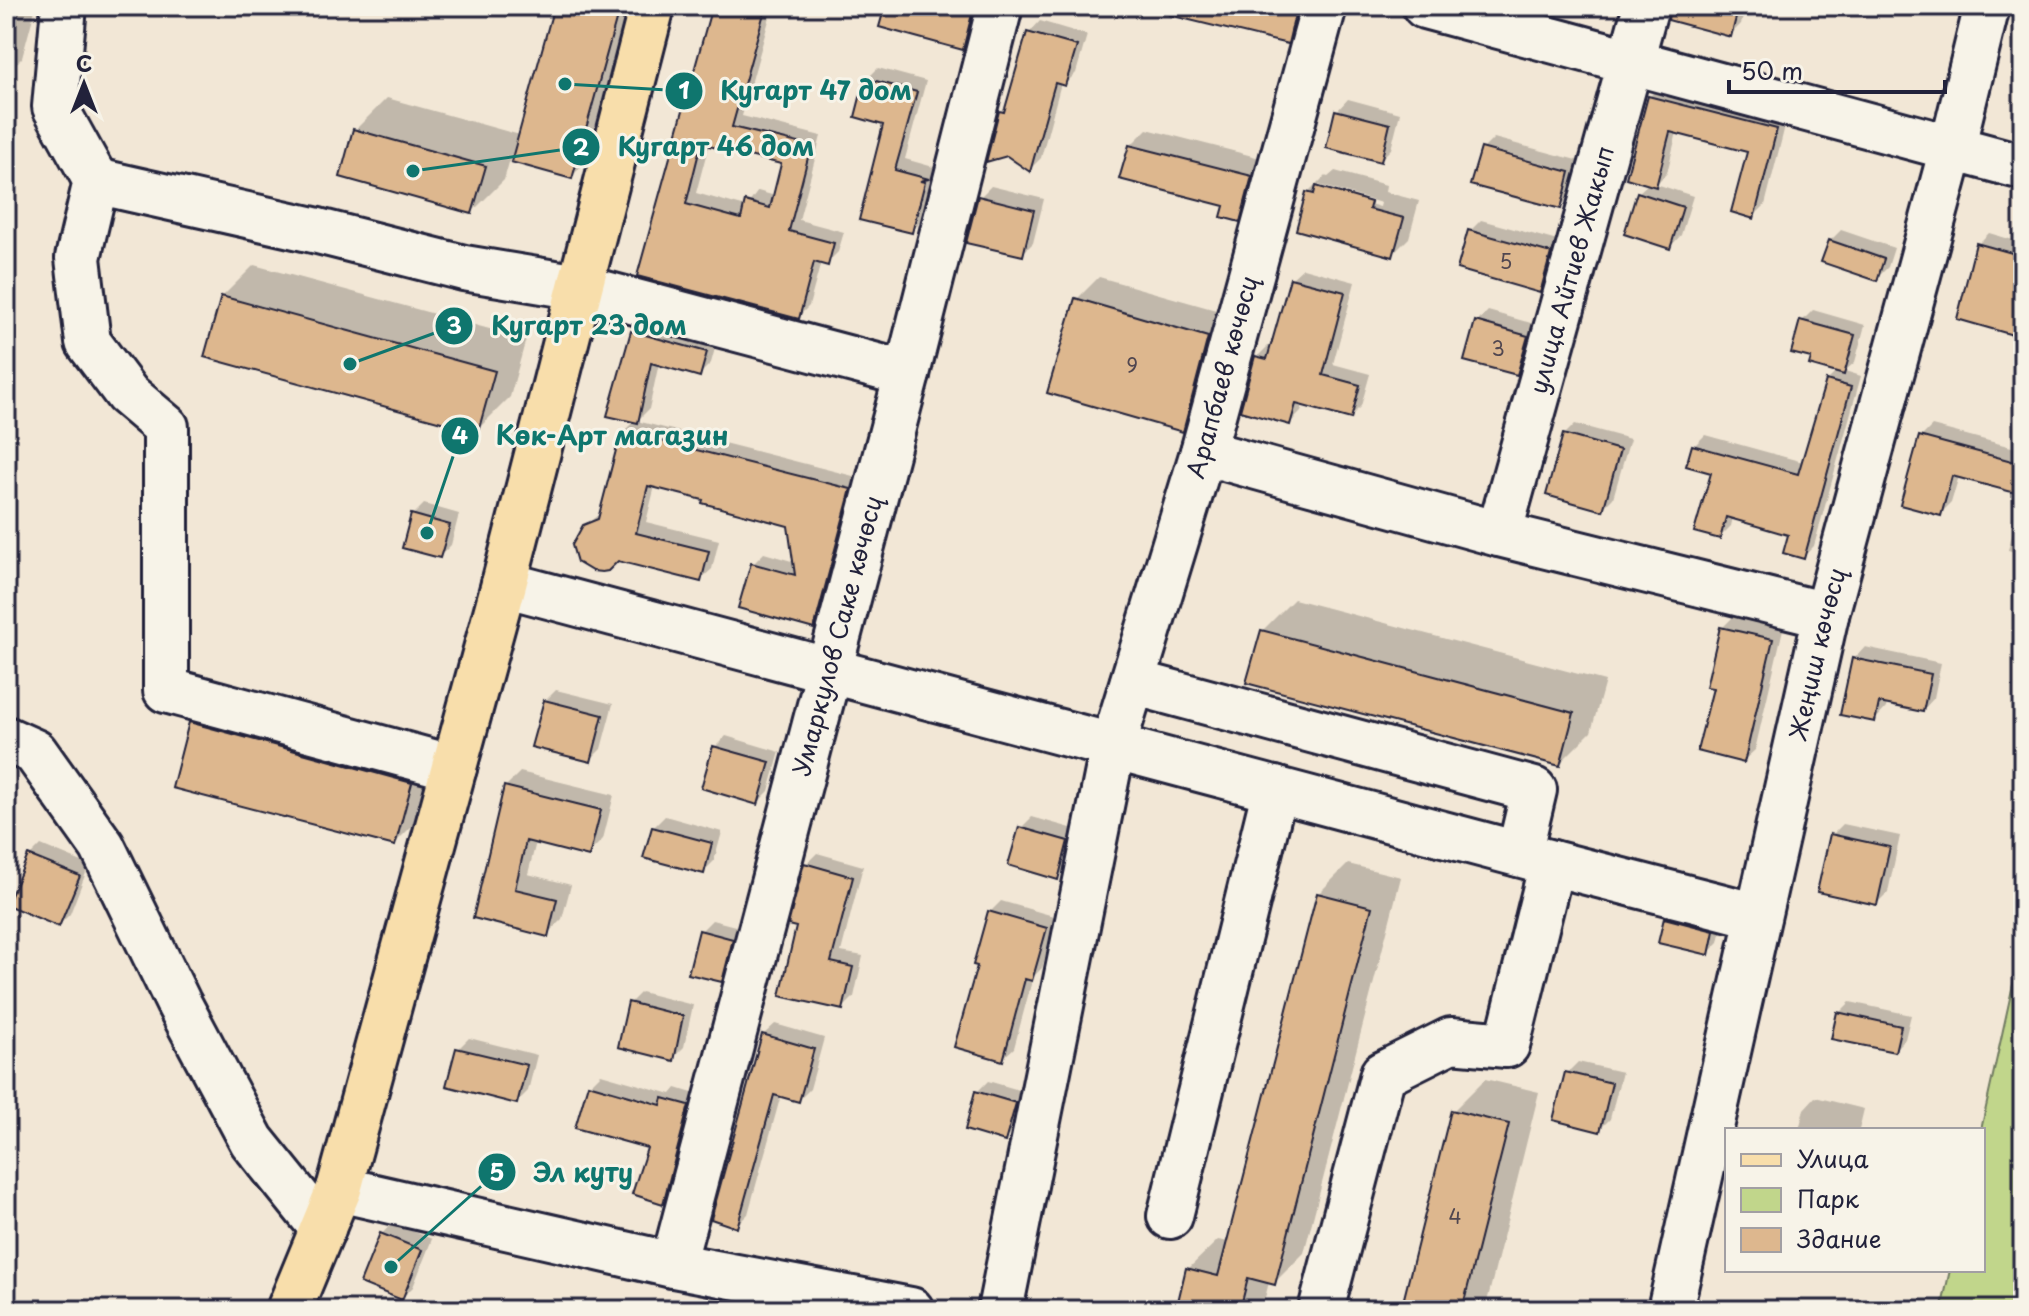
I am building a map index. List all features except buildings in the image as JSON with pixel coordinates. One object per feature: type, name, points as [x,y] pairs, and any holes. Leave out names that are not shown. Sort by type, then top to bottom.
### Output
[{"type":"main road","points":[[297,1307],[339,1189],[454,768],[652,6]]},
{"type":"street","points":[[64,6],[55,107],[96,181],[78,258],[88,342],[127,394],[166,427],[166,690],[454,768]]},
{"type":"street","name":"Умаркулов Саке көчөсү","points":[[673,1265],[830,671],[1000,6]]},
{"type":"street","name":"Арапбаев көчөсү","points":[[1000,1310],[1113,746],[1203,452],[1324,6]]},
{"type":"street","points":[[1425,6],[2023,167]]},
{"type":"street","name":"улица Айтиев Жакып","points":[[1499,534],[1646,6]]},
{"type":"street","name":"Жеңиш көчөсү","points":[[1670,1310],[1826,615],[1952,149],[1987,6]]},
{"type":"street","points":[[96,181],[318,231],[464,268],[579,287],[907,374]]},
{"type":"street","points":[[1203,452],[1499,534],[1826,615]]},
{"type":"street","points":[[504,584],[1758,916]]},
{"type":"street","points":[[1133,682],[1534,790],[1535,859],[1507,1045],[1451,1040],[1383,1074],[1321,1310]]},
{"type":"street","points":[[1177,763],[1195,700]]},
{"type":"street","points":[[6,739],[35,752],[102,846],[178,1002],[252,1141],[323,1229]]},
{"type":"street","points":[[1170,1216],[1275,789]]},
{"type":"street","points":[[339,1189],[673,1265],[911,1310]]},
{"type":"green space","points":[[2023,939],[2023,1310],[1941,1310],[1950,1272],[1985,1272],[1985,1128],[1981,1128]]},
{"type":"place","name":"Кугарт 47 дом","points":[[565,84]]},
{"type":"place","name":"Кугарт 46 дом","points":[[413,171]]},
{"type":"place","name":"Кугарт 23 дом","points":[[350,364]]},
{"type":"place","name":"Көк-Арт магазин","points":[[427,533]]},
{"type":"place","name":"Эл куту","points":[[391,1267]]}]
